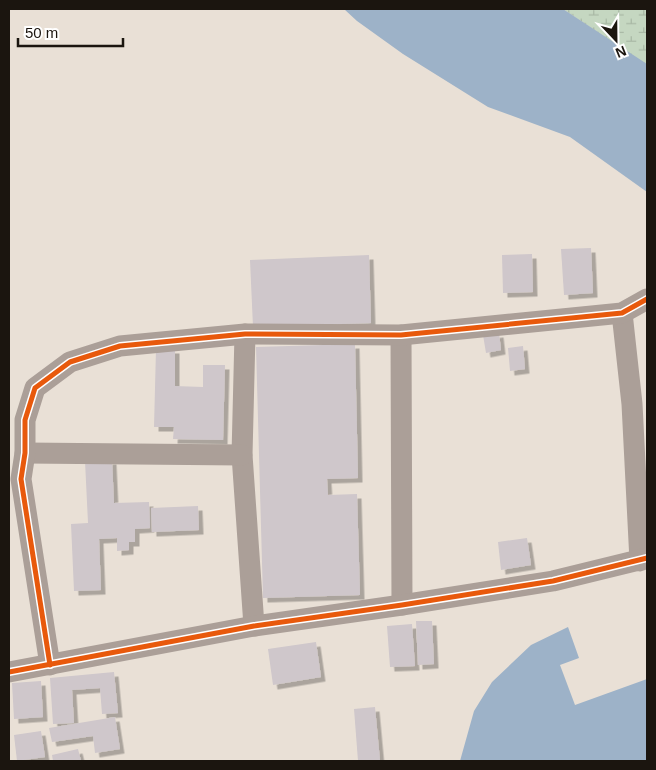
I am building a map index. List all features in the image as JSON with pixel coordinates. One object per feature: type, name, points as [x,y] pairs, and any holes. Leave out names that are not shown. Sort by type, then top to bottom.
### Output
[{"type":"street","points":[[50,665],[21,479],[25,453],[25,420],[36,388],[70,362],[120,346],[245,334],[401,335],[622,313],[647,299]]},
{"type":"street","points":[[9,672],[254,626],[553,581],[644,559],[640,404],[622,313]]},
{"type":"street","points":[[245,334],[242,454],[254,626]]},
{"type":"street","points":[[401,335],[402,605]]},
{"type":"street","points":[[25,453],[242,454]]},
{"type":"green space","points":[[563,9],[647,9],[647,64],[642,62]]},
{"type":"water","points":[[344,9],[563,9],[647,64],[647,192],[570,137],[488,107],[403,54],[357,21]]},
{"type":"water","points":[[568,627],[579,658],[560,665],[575,705],[647,679],[647,761],[460,761],[474,711],[492,682],[531,645]]},
{"type":"building","points":[[591,248],[593,293],[564,295],[561,249]]},
{"type":"building","points":[[532,254],[533,292],[503,293],[502,255]]},
{"type":"building","points":[[369,255],[371,323],[253,327],[250,260]]},
{"type":"building","points":[[499,333],[501,350],[486,353],[483,335]]},
{"type":"building","points":[[355,344],[358,478],[327,479],[328,495],[357,494],[360,595],[263,598],[256,347]]},
{"type":"building","points":[[523,346],[525,369],[510,371],[508,348]]},
{"type":"building","points":[[156,349],[175,349],[175,386],[203,387],[203,365],[225,365],[223,440],[173,439],[174,427],[154,427]]},
{"type":"building","points":[[112,460],[114,503],[149,502],[150,528],[135,529],[135,542],[129,542],[129,550],[117,551],[117,538],[99,539],[101,590],[74,591],[71,524],[88,523],[85,461]]},
{"type":"building","points":[[198,506],[199,530],[152,532],[151,508]]},
{"type":"building","points":[[527,538],[531,565],[501,570],[498,542]]},
{"type":"building","points":[[416,621],[432,621],[434,664],[418,665]]},
{"type":"building","points":[[412,624],[415,666],[390,667],[387,626]]},
{"type":"building","points":[[316,642],[321,677],[273,685],[268,649]]},
{"type":"building","points":[[114,672],[118,713],[102,714],[100,688],[72,690],[74,723],[53,724],[50,678]]},
{"type":"building","points":[[41,681],[43,717],[14,719],[12,683]]},
{"type":"building","points":[[375,707],[380,761],[358,761],[354,709]]},
{"type":"building","points":[[115,717],[120,749],[95,753],[93,736],[52,742],[49,728]]},
{"type":"building","points":[[41,731],[45,757],[17,761],[14,735]]},
{"type":"building","points":[[78,749],[81,761],[53,761],[52,755]]},
{"type":"cycle path","points":[[50,665],[21,479],[25,453],[25,420],[35,388],[70,362],[120,346],[245,334],[401,335],[622,313],[647,299]]},
{"type":"cycle path","points":[[9,672],[254,626],[553,581],[647,558]]}]
